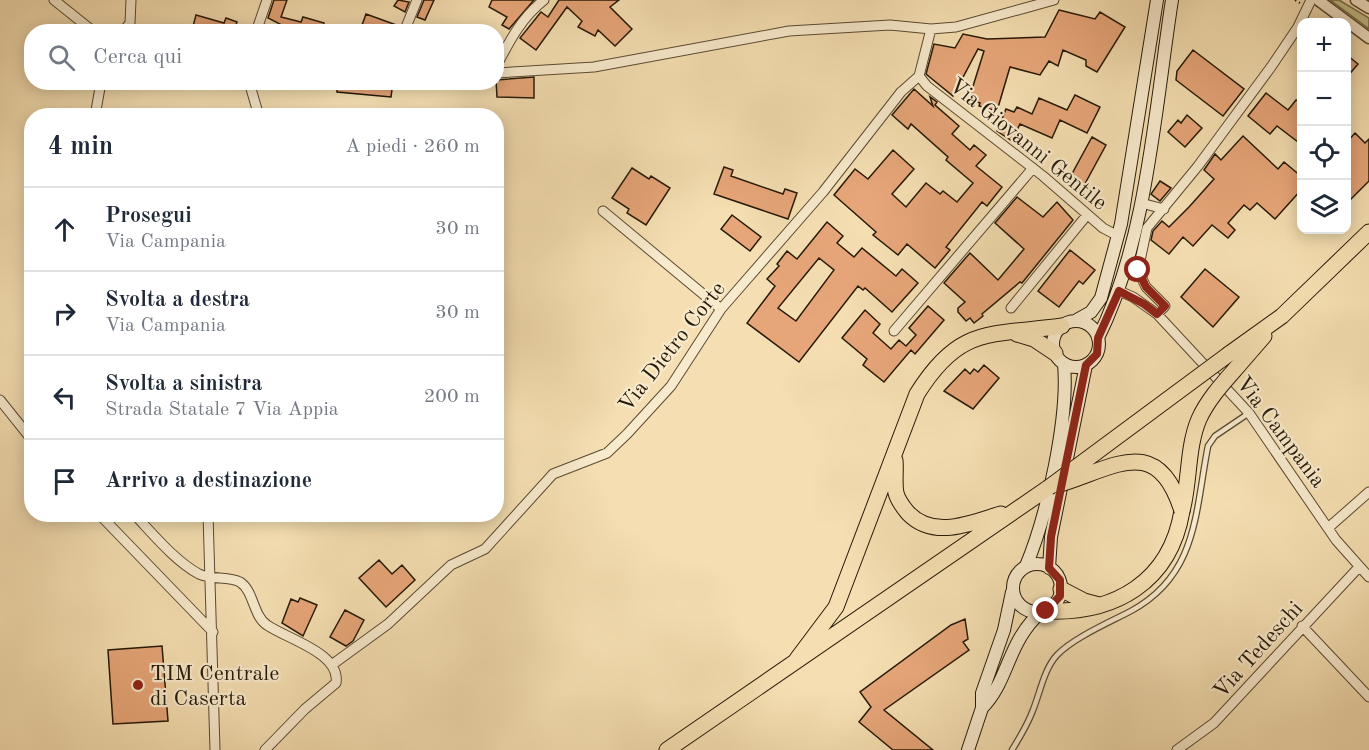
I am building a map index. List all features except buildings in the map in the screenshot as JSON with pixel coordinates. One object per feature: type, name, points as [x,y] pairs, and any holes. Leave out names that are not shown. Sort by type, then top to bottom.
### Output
[{"type":"highway","points":[[667,750],[1234,360],[1369,232]]},
{"type":"highway","points":[[797,659],[836,607],[917,394],[929,374],[956,347],[990,334],[1068,324]]},
{"type":"highway","points":[[1009,331],[1034,339],[1059,358]]},
{"type":"highway","points":[[1044,611],[1066,612],[1102,606],[1120,599],[1153,574],[1172,546],[1188,488],[1192,443],[1199,419],[1234,360]]},
{"type":"highway","points":[[895,451],[896,493],[901,506],[911,516],[926,525],[941,529],[959,526],[1015,509]]},
{"type":"highway","points":[[1048,488],[1132,460],[1151,465],[1165,474],[1176,492],[1182,511]]},
{"type":"highway","points":[[1061,589],[1084,601],[1102,606]]},
{"type":"main road","points":[[968,750],[982,708],[982,693],[1004,630],[1015,577],[1026,566],[1039,533],[1064,412],[1055,336],[1068,324],[1091,312],[1101,298],[1118,236],[1157,0]]},
{"type":"main road","points":[[1059,358],[1078,367],[1086,365],[1097,354],[1098,338],[1119,291],[1141,203],[1172,0]]},
{"type":"main road","points":[[1068,324],[1089,326],[1098,338]]},
{"type":"main road","points":[[1049,568],[1051,537],[1086,365]]},
{"type":"main road","points":[[982,708],[993,697],[1012,649],[1029,623],[1057,602],[1061,589],[1056,573],[1038,564],[1026,566]]},
{"type":"main road","points":[[1012,592],[1022,608],[1044,611]]},
{"type":"street","points":[[54,0],[84,24]]},
{"type":"street","points":[[129,24],[131,0]]},
{"type":"street","points":[[259,24],[267,0]]},
{"type":"street","points":[[407,24],[417,0]]},
{"type":"street","points":[[504,51],[530,10],[544,0]]},
{"type":"street","points":[[504,73],[594,67],[789,31],[890,25],[931,29],[983,21],[1052,0]]},
{"type":"street","points":[[1141,203],[1164,209],[1271,67],[1298,27],[1311,0]]},
{"type":"street","points":[[1318,0],[1369,38]]},
{"type":"street","points":[[1356,0],[1369,8]]},
{"type":"street","points":[[919,76],[931,29]]},
{"type":"street","name":"Via Giovanni Gentile","points":[[919,76],[927,86],[1033,168],[1087,215],[1118,236]]},
{"type":"street","name":"Via Dietro Corte","points":[[333,664],[388,624],[451,565],[485,549],[554,474],[607,453],[671,386],[722,309],[823,192],[901,92],[919,76]]},
{"type":"street","points":[[96,108],[100,90]]},
{"type":"street","points":[[251,90],[257,108]]},
{"type":"street","points":[[894,331],[1033,168]]},
{"type":"street","name":"Via Campania","points":[[1157,314],[1165,306],[1146,287],[1138,270],[1143,237],[1164,209]]},
{"type":"street","points":[[603,211],[722,309]]},
{"type":"street","points":[[1011,308],[1087,215]]},
{"type":"street","name":"Via Campania","points":[[1119,291],[1139,300],[1157,314],[1249,412],[1328,528],[1369,577]]},
{"type":"street","points":[[0,399],[24,430]]},
{"type":"street","points":[[1328,528],[1369,492]]},
{"type":"street","points":[[107,522],[213,632]]},
{"type":"street","points":[[143,522],[191,567],[210,577],[240,582],[247,589],[265,624],[297,640],[333,664],[338,673],[336,683],[304,709],[265,750]]},
{"type":"street","points":[[208,522],[215,750]]},
{"type":"street","name":"Via Tedeschi","points":[[1177,750],[1214,723],[1277,658],[1302,626],[1359,567]]},
{"type":"street","points":[[1302,626],[1369,697]]},
{"type":"lane","points":[[1012,750],[1032,712],[1056,656],[1075,642],[1143,605],[1178,569],[1189,548],[1208,446],[1215,436],[1249,412]]},
{"type":"shaded area","points":[[1330,0],[1339,0],[1369,18],[1369,29]]},
{"type":"place","name":"TIM Centrale di Caserta","points":[[138,685]]},
{"type":"route","points":[[1046,611],[1057,602],[1060,596],[1060,580],[1049,568],[1051,537],[1086,365],[1097,354],[1098,338],[1119,291],[1133,297],[1157,314],[1165,306],[1140,279],[1138,270]]}]
